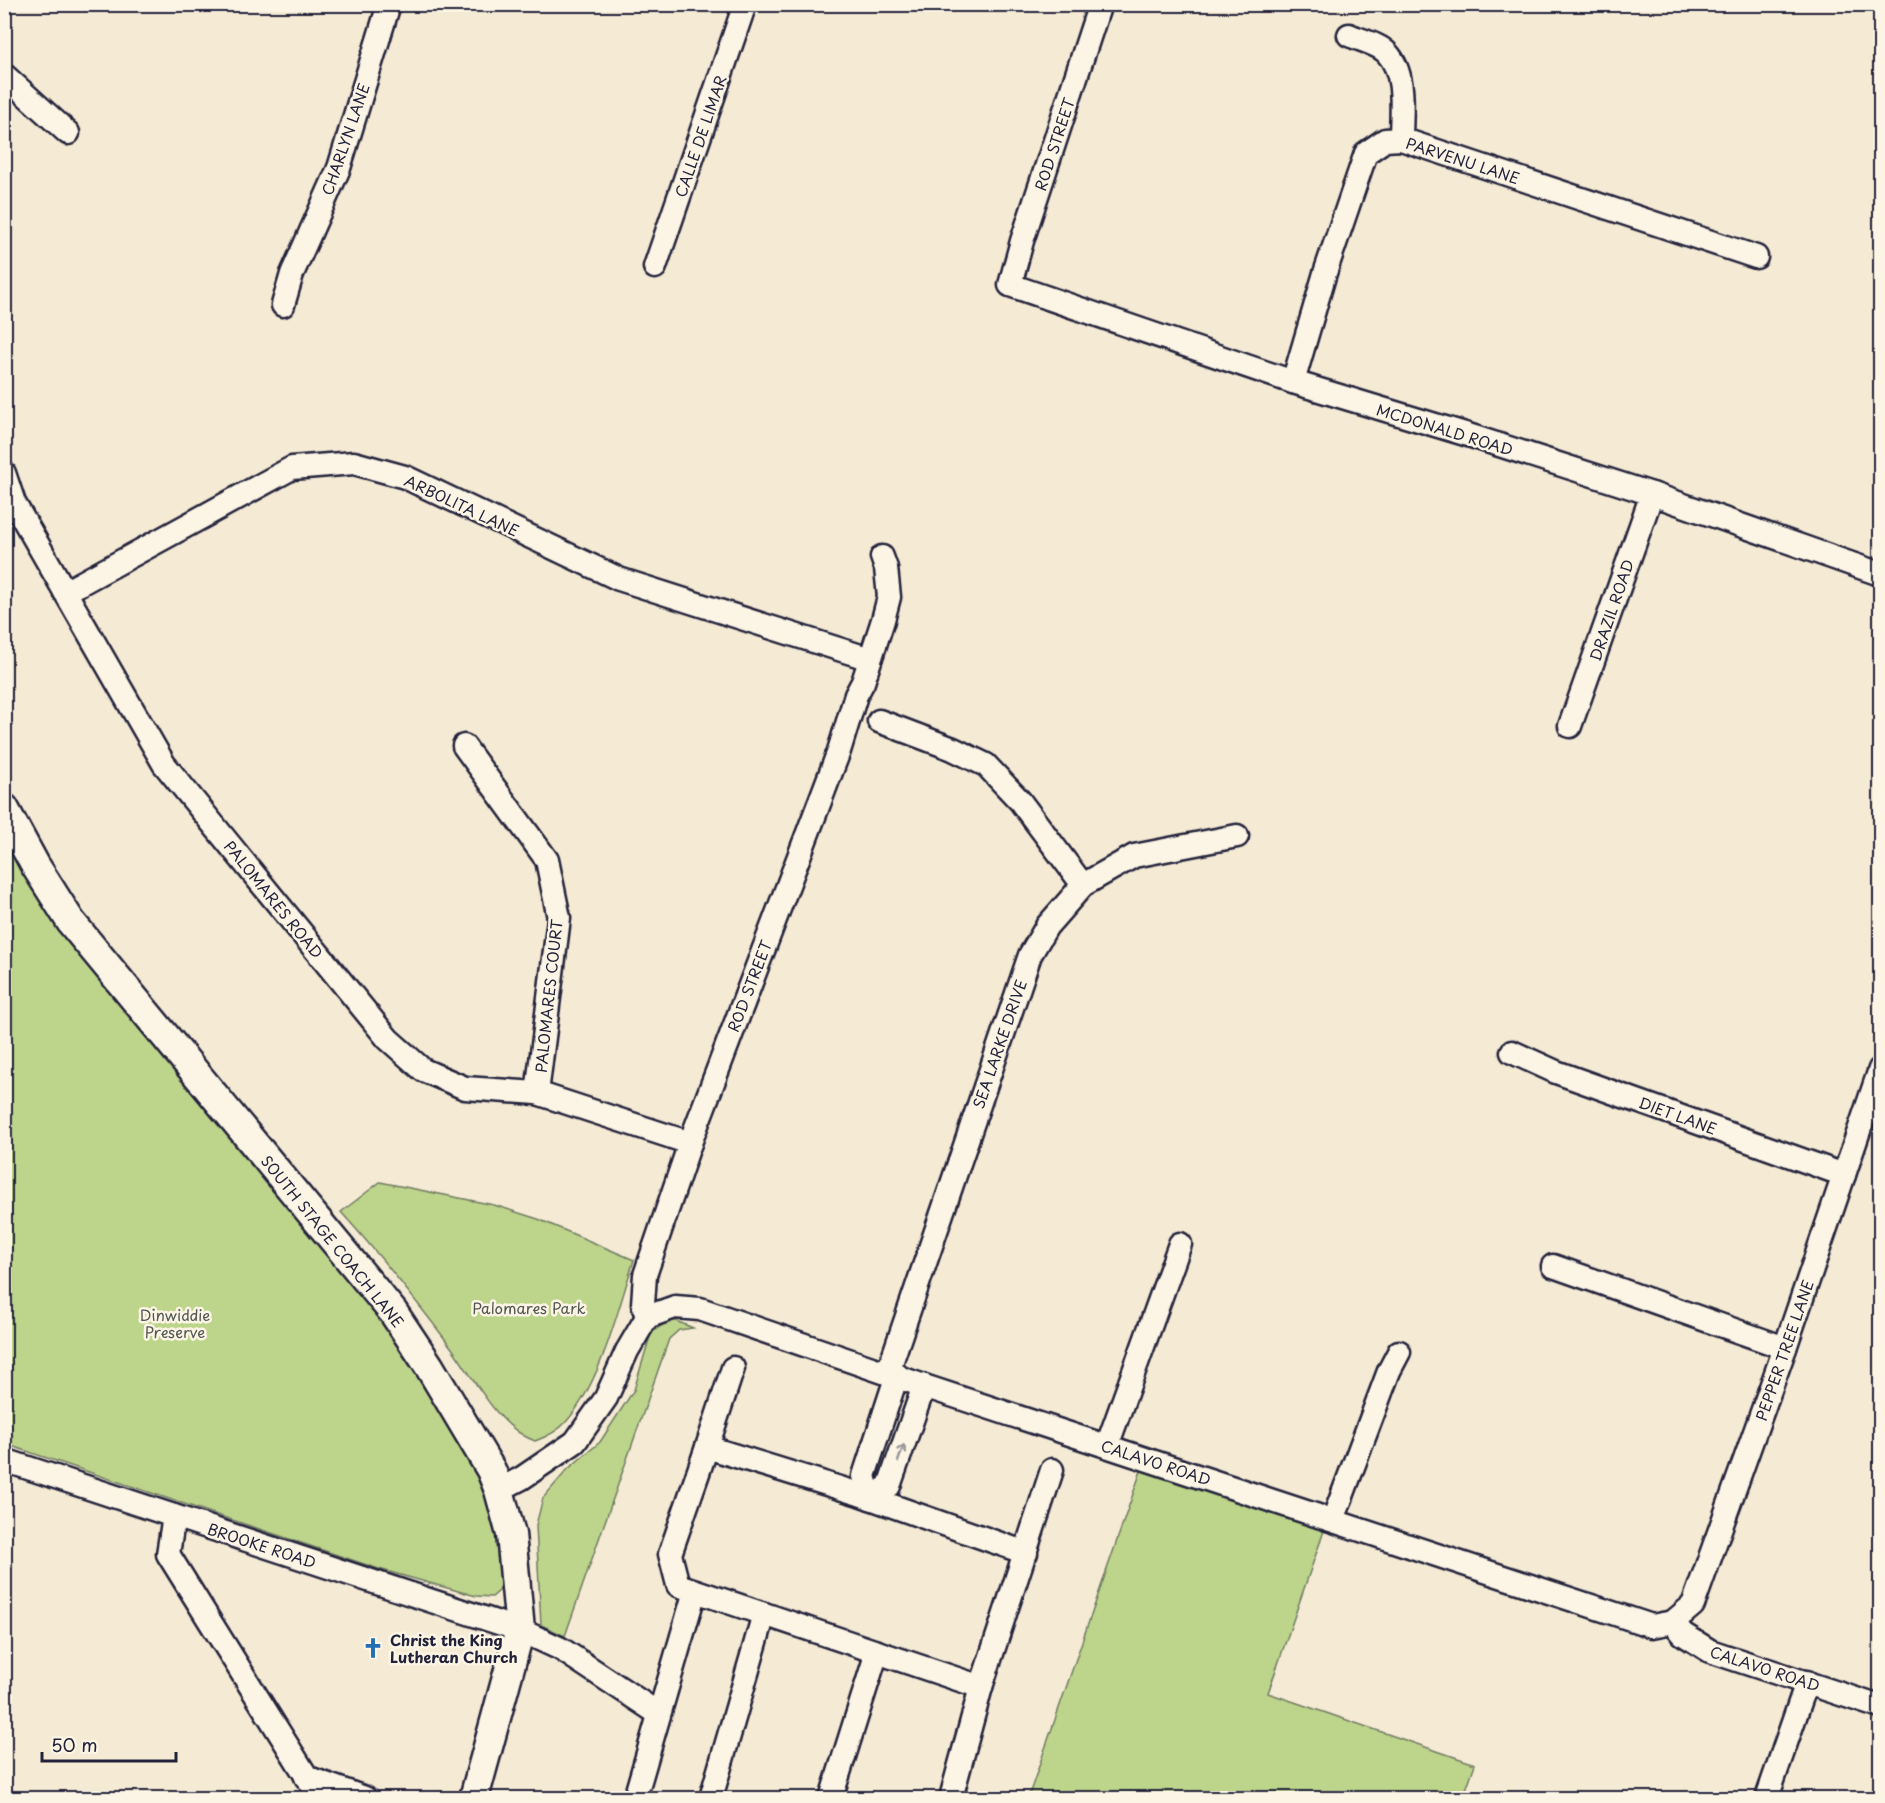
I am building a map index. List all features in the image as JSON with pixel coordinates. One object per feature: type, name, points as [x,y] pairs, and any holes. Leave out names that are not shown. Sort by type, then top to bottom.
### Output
[{"type":"main road","name":"SOUTH STAGE COACH LANE","points":[[4,808],[35,865],[71,922],[393,1312],[491,1470],[511,1534],[520,1630],[474,1798]]},
{"type":"street","name":"CHARLYN LANE","points":[[283,305],[292,274],[339,168],[389,4]]},
{"type":"street","name":"CALLE DE LIMAR","points":[[655,267],[745,4]]},
{"type":"street","name":"ROD STREET","points":[[1010,285],[1022,241],[1100,4]]},
{"type":"street","points":[[1349,35],[1387,52],[1396,67],[1401,88],[1401,139]]},
{"type":"street","points":[[4,75],[68,133]]},
{"type":"street","name":"PARVENU LANE","points":[[1293,382],[1325,273],[1366,153],[1385,140],[1401,139],[1756,257]]},
{"type":"street","name":"MCDONALD ROAD","points":[[1010,285],[1293,382],[1652,494],[1881,574]]},
{"type":"street","name":"ARBOLITA LANE","points":[[65,592],[292,468],[354,463],[405,477],[619,579],[870,659]]},
{"type":"street","name":"PALOMARES ROAD","points":[[4,473],[14,503],[164,764],[388,1039],[423,1070],[465,1088],[537,1093],[690,1143]]},
{"type":"street","name":"DRAZIL ROAD","points":[[1570,726],[1652,494]]},
{"type":"street","name":"ROD STREET","points":[[647,1317],[643,1304],[645,1275],[690,1143],[839,751],[870,659],[889,597],[889,581],[882,557]]},
{"type":"street","points":[[879,721],[952,749],[986,765],[1020,801],[1083,885]]},
{"type":"street","name":"PALOMARES COURT","points":[[464,746],[547,861],[559,918],[537,1093]]},
{"type":"street","name":"SEA LARKE DRIVE","points":[[870,1498],[864,1476],[892,1374],[1030,955],[1047,926],[1083,885],[1134,856],[1237,836]]},
{"type":"street","name":"DIET LANE","points":[[1512,1053],[1844,1175]]},
{"type":"street","name":"PEPPER TREE LANE","points":[[1672,1622],[1693,1605],[1881,1069]]},
{"type":"street","points":[[1107,1446],[1180,1244]]},
{"type":"street","points":[[1553,1266],[1785,1348]]},
{"type":"street","name":"CALAVO ROAD","points":[[647,1317],[675,1307],[700,1309],[924,1386],[1652,1626],[1672,1622],[1683,1634],[1710,1651],[1881,1707]]},
{"type":"street","points":[[499,1490],[522,1478],[575,1442],[606,1398],[627,1351],[647,1317]]},
{"type":"street","points":[[1333,1521],[1389,1371],[1399,1352]]},
{"type":"street","points":[[733,1368],[669,1554],[678,1586],[981,1687]]},
{"type":"street","points":[[870,1498],[890,1486],[924,1386]]},
{"type":"street","points":[[707,1447],[870,1498],[1026,1554]]},
{"type":"street","name":"BROOKE ROAD","points":[[4,1460],[520,1630],[561,1648],[659,1714]]},
{"type":"street","points":[[951,1798],[981,1687],[1052,1470]]},
{"type":"street","points":[[174,1516],[168,1554],[320,1798]]},
{"type":"street","points":[[634,1798],[695,1591]]},
{"type":"street","points":[[711,1798],[764,1614]]},
{"type":"street","points":[[831,1798],[877,1652]]},
{"type":"street","points":[[1767,1798],[1807,1682]]},
{"type":"street","points":[[306,1776],[365,1798]]},
{"type":"green space","name":"Dinwiddie Preserve","points":[[4,816],[371,1294],[471,1450],[495,1530],[502,1583],[499,1591],[492,1597],[476,1596],[379,1569],[5,1444]]},
{"type":"green space","name":"Palomares Park","points":[[380,1182],[494,1205],[538,1219],[634,1260],[599,1367],[578,1406],[556,1431],[535,1441],[508,1424],[486,1399],[448,1343],[409,1293],[341,1212]]},
{"type":"green space","points":[[671,1319],[693,1328],[679,1330],[669,1339],[565,1636],[541,1625],[536,1525],[543,1498],[568,1469],[600,1442],[634,1390],[651,1333]]},
{"type":"green space","points":[[1143,1465],[1325,1528],[1268,1693],[1475,1764],[1463,1798],[1040,1798],[1029,1795]]},
{"type":"place","name":"Christ the King Lutheran Church","points":[[373,1648]]}]
